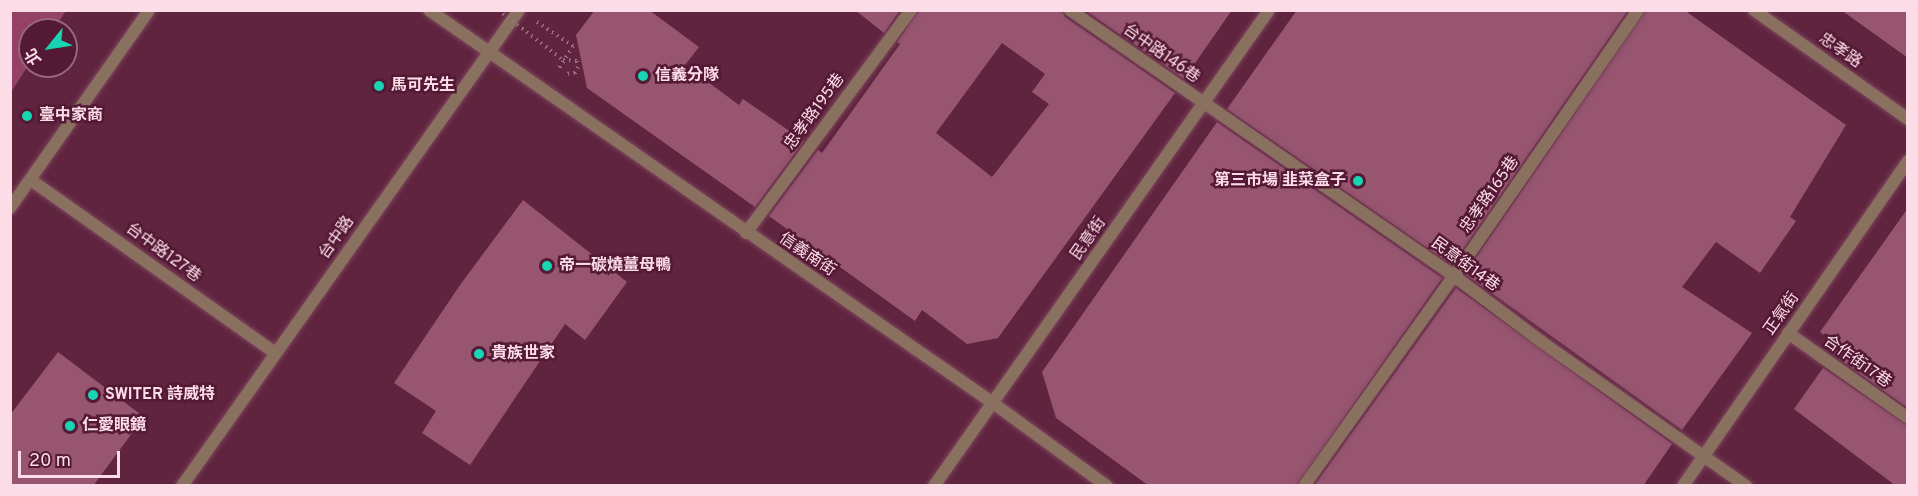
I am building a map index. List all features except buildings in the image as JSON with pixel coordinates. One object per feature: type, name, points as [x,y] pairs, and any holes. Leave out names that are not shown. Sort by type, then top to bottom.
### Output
[{"type":"street","points":[[10,208],[149,10]]},
{"type":"street","name":"信義南街","points":[[429,10],[993,403],[1107,486]]},
{"type":"street","name":"忠孝路195巷","points":[[746,233],[911,10]]},
{"type":"street","name":"台中路146巷","points":[[1070,10],[1204,105]]},
{"type":"street","name":"民意街","points":[[934,486],[1269,10]]},
{"type":"street","name":"忠孝路165巷","points":[[1304,486],[1454,276],[1638,10]]},
{"type":"street","name":"忠孝路","points":[[1754,10],[1908,119]]},
{"type":"street","name":"台中路","points":[[182,486],[489,52],[524,13]]},
{"type":"street","name":"民意街14巷","points":[[1204,105],[1454,276],[1542,342],[1746,486]]},
{"type":"street","name":"正氣街","points":[[1683,486],[1908,161]]},
{"type":"street","name":"台中路127巷","points":[[31,180],[275,353]]},
{"type":"street","name":"合作街17巷","points":[[1788,333],[1908,418]]},
{"type":"path","points":[[498,10],[563,60],[577,61],[575,73],[568,75],[556,69],[573,46],[524,13]]},
{"type":"shaded area","points":[[11,10],[66,11],[61,18],[18,18],[18,78],[20,78],[11,92]]},
{"type":"place","name":"信義分隊","points":[[643,76]]},
{"type":"place","name":"馬可先生","points":[[379,86]]},
{"type":"place","name":"臺中家商","points":[[27,116]]},
{"type":"place","name":"第三市場 韭菜盒子","points":[[1358,181]]},
{"type":"place","name":"帝一碳燒薑母鴨","points":[[547,266]]},
{"type":"place","name":"貴族世家","points":[[479,354]]},
{"type":"place","name":"SWITER 詩威特","points":[[93,395]]},
{"type":"place","name":"仁愛眼鏡","points":[[70,426]]}]
